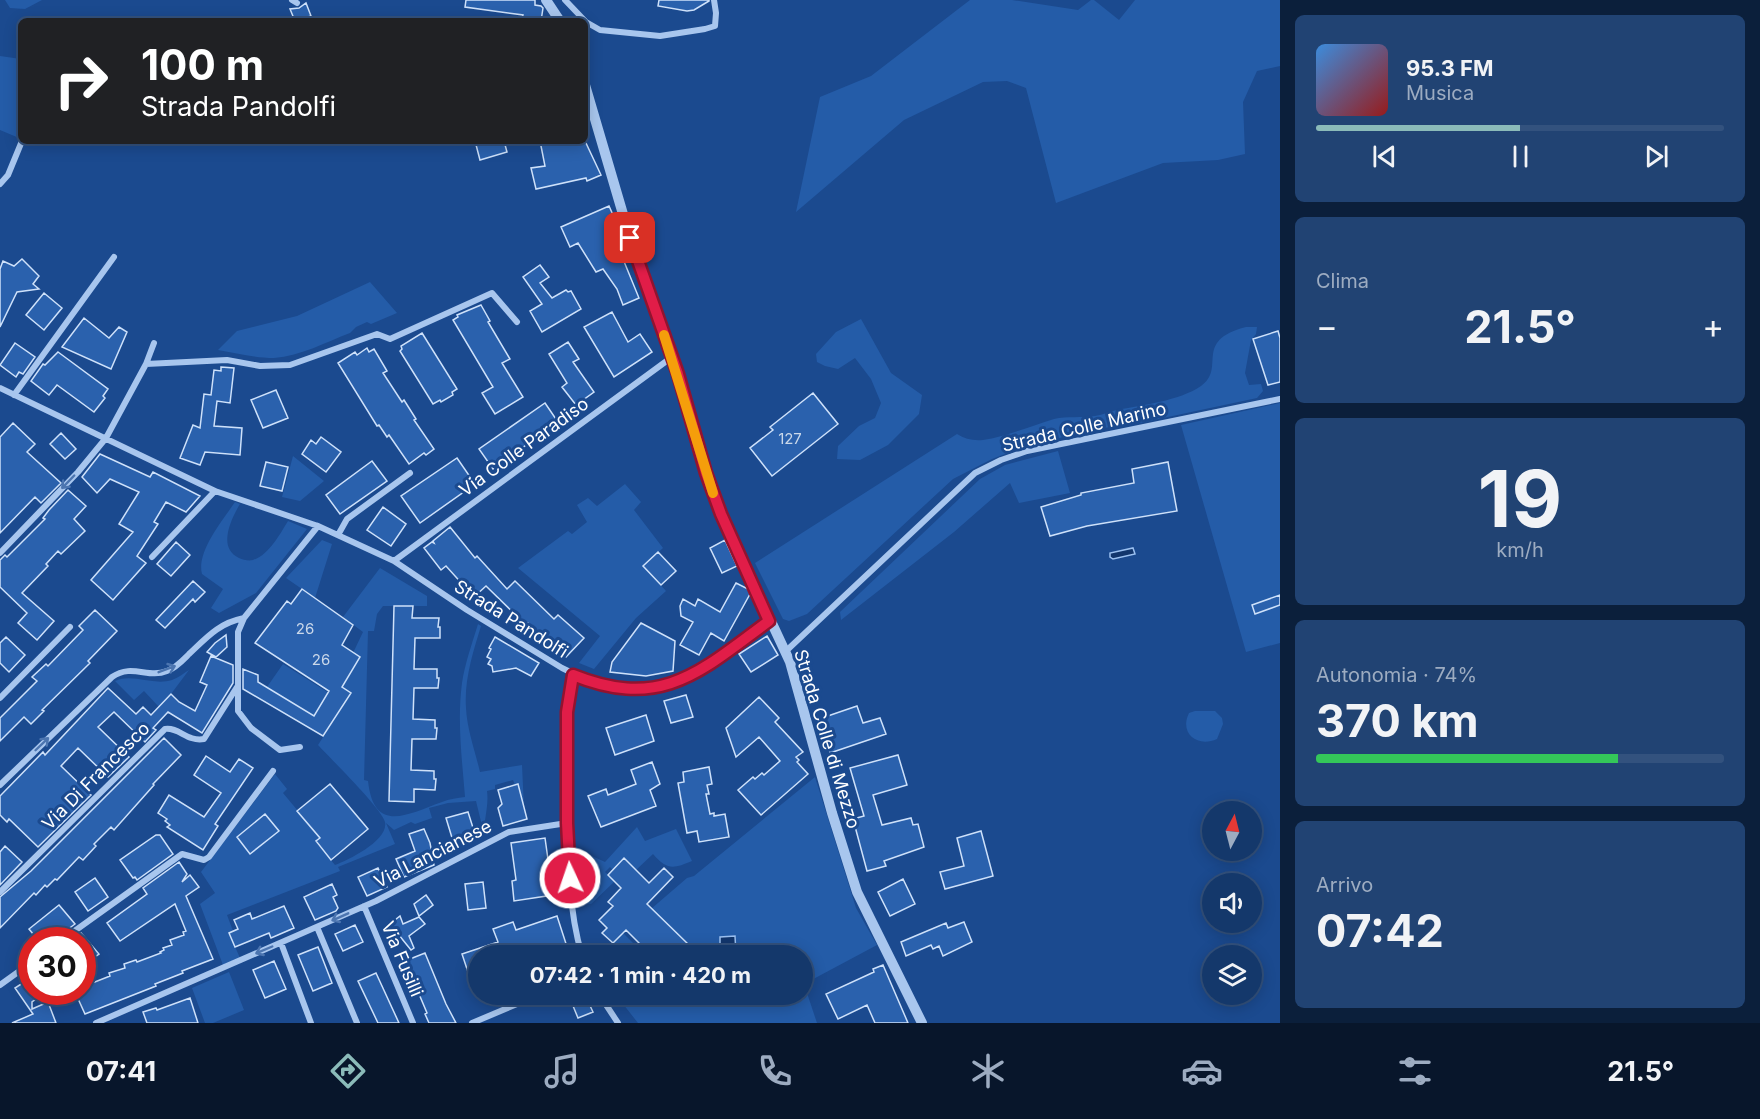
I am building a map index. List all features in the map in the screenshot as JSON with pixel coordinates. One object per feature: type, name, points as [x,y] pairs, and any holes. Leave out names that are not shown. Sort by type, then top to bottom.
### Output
[{"type":"street","points":[[546,0],[558,18]]},
{"type":"street","points":[[565,0],[582,18]]},
{"type":"street","points":[[588,23],[600,30],[660,36],[705,29],[715,26],[714,0]]},
{"type":"street","name":"Strada Colle di Mezzo","points":[[588,95],[630,238],[672,357],[710,483],[721,514],[785,652],[857,892],[922,1023]]},
{"type":"street","points":[[0,184],[8,175],[21,144]]},
{"type":"street","points":[[14,395],[114,258]]},
{"type":"street","points":[[146,364],[227,360],[260,366],[290,365],[376,334],[390,339],[492,293],[517,322]]},
{"type":"street","points":[[0,553],[78,472],[106,438],[146,364],[154,343]]},
{"type":"street","name":"Via Colle Paradiso","points":[[394,561],[672,357]]},
{"type":"street","name":"Strada Pandolfi","points":[[0,388],[215,491],[318,526],[394,561],[472,613],[573,675],[593,683],[645,689],[674,683],[697,673],[769,621]]},
{"type":"street","name":"Strada Colle Marino","points":[[785,652],[975,473],[1001,460],[1027,451],[1280,399]]},
{"type":"street","points":[[338,535],[347,519],[410,473]]},
{"type":"street","points":[[152,557],[215,491]]},
{"type":"street","points":[[300,747],[280,750],[251,728],[238,711],[238,632],[244,618],[318,526]]},
{"type":"street","points":[[0,785],[112,677],[128,670],[167,671],[181,662],[221,626],[244,618]]},
{"type":"street","points":[[0,698],[70,627]]},
{"type":"street","points":[[573,675],[567,712],[567,823],[573,921],[579,945]]},
{"type":"street","name":"Via Di Francesco","points":[[0,892],[165,729],[174,730],[190,739],[204,739],[237,687]]},
{"type":"street","points":[[80,927],[182,854],[204,860],[209,857],[273,771]]},
{"type":"street","name":"Via Lancianese","points":[[96,1023],[364,906],[435,872],[509,832],[567,823]]},
{"type":"street","name":"Via Fusilli","points":[[364,906],[412,1023]]},
{"type":"street","points":[[317,927],[357,1023]]},
{"type":"street","points":[[280,943],[311,1023]]},
{"type":"street","points":[[0,985],[18,972]]},
{"type":"street","points":[[472,1023],[515,1005]]},
{"type":"street","points":[[606,1005],[618,1023]]},
{"type":"shaded area","points":[[5,0],[42,0],[25,9],[10,8]]},
{"type":"shaded area","points":[[970,0],[1012,0],[1078,10],[1094,0],[1119,20],[1135,0],[1280,0],[1280,66],[1257,71],[1243,102],[1245,154],[1218,160],[1163,163],[1056,203],[1026,88],[1007,81],[983,82],[904,120],[796,212],[820,97],[871,76]]},
{"type":"shaded area","points":[[0,56],[18,59],[18,138],[0,130]]},
{"type":"shaded area","points":[[370,282],[397,313],[371,324],[367,322],[350,333],[294,355],[274,358],[218,350],[237,331],[297,316]]},
{"type":"shaded area","points":[[861,319],[891,373],[922,395],[919,414],[888,445],[860,460],[837,459],[838,446],[859,426],[875,418],[881,403],[871,379],[855,358],[838,369],[817,362],[816,354],[836,332]]},
{"type":"shaded area","points":[[1246,327],[1257,327],[1256,334],[1251,340],[1245,373],[1249,385],[1261,384],[1263,391],[1257,398],[1135,424],[1095,429],[1023,447],[992,459],[953,479],[807,614],[789,621],[783,619],[755,563],[957,434],[969,439],[983,440],[1054,419],[1098,415],[1182,395],[1201,386],[1208,379],[1215,347],[1220,340]]},
{"type":"shaded area","points":[[1280,403],[1280,643],[1246,652],[1181,425]]},
{"type":"shaded area","points":[[1058,451],[1070,493],[1019,503],[1010,483],[954,532],[841,620],[840,612],[980,479],[1005,465]]},
{"type":"shaded area","points":[[293,456],[324,481],[300,501],[282,497]]},
{"type":"shaded area","points":[[625,484],[641,502],[634,510],[663,548],[643,566],[666,591],[636,618],[594,669],[579,663],[600,636],[518,568],[568,531],[572,534],[587,522],[577,505],[588,498],[597,506]]},
{"type":"shaded area","points":[[235,502],[240,504],[230,525],[227,540],[232,553],[241,559],[253,560],[264,554],[274,544],[288,521],[307,529],[256,593],[219,613],[211,608],[223,589],[202,574],[201,565],[212,536]]},
{"type":"shaded area","points":[[322,540],[332,544],[315,598],[286,578]]},
{"type":"shaded area","points":[[1133,548],[1135,554],[1113,559],[1110,557],[1110,553]]},
{"type":"shaded area","points":[[380,568],[427,596],[427,606],[383,606],[377,614],[374,631],[368,631],[364,780],[368,781],[377,808],[318,745],[351,694],[342,687],[360,658],[353,653],[363,632],[343,617]]},
{"type":"shaded area","points":[[478,624],[481,626],[470,666],[466,698],[467,716],[480,772],[522,765],[524,808],[518,785],[515,785],[513,780],[495,785],[495,789],[487,791],[484,834],[476,801],[448,803],[429,808],[432,818],[415,824],[411,822],[394,830],[386,823],[395,844],[338,867],[340,871],[227,915],[233,931],[229,933],[240,958],[223,965],[200,904],[215,893],[201,872],[275,774],[287,789],[283,793],[308,823],[335,826],[316,842],[335,865],[367,848],[381,836],[385,829],[385,822],[378,810],[385,815],[405,815],[448,800],[465,797],[460,740],[462,683]]},
{"type":"shaded area","points":[[283,664],[329,693],[314,716],[267,687]]},
{"type":"shaded area","points":[[189,670],[159,707],[144,691],[134,700],[115,681],[129,678],[165,681],[174,679]]},
{"type":"shaded area","points":[[1215,711],[1222,718],[1223,724],[1217,739],[1203,742],[1192,737],[1188,732],[1186,727],[1189,713]]},
{"type":"shaded area","points":[[815,777],[856,908],[877,945],[813,979],[813,945],[735,945],[735,936],[720,937],[720,945],[689,945],[651,909],[687,878],[694,876]]},
{"type":"shaded area","points":[[637,827],[645,841],[676,829],[692,861],[675,867],[662,863],[653,854],[636,870],[624,859],[613,870],[610,867],[605,872],[615,881],[591,904],[582,903],[579,850],[605,862]]},
{"type":"shaded area","points":[[623,933],[635,945],[615,945],[613,943]]},
{"type":"shaded area","points":[[735,936],[735,945],[720,945],[720,937]]},
{"type":"shaded area","points":[[229,972],[244,1010],[213,1023],[205,1023],[192,988]]},
{"type":"shaded area","points":[[624,1005],[811,1005],[817,1023],[638,1023]]},
{"type":"building","points":[[466,0],[535,0],[535,5],[543,8],[541,18],[522,18],[523,15],[465,7]]},
{"type":"building","points":[[659,0],[709,1],[694,10],[687,11],[658,6]]},
{"type":"building","points":[[306,3],[311,16],[294,18],[290,9],[299,8]]},
{"type":"building","points":[[476,144],[505,144],[507,152],[480,160]]},
{"type":"building","points":[[541,144],[586,144],[601,175],[587,181],[586,178],[536,189],[531,168],[545,166]]},
{"type":"building","points":[[609,206],[618,226],[615,228],[629,257],[623,259],[639,298],[623,305],[617,289],[603,269],[596,272],[578,243],[570,247],[561,227]]},
{"type":"building","points":[[22,259],[39,276],[33,284],[39,289],[17,292],[0,327],[0,269],[3,261],[14,266]]},
{"type":"building","points":[[540,265],[549,277],[540,283],[552,298],[566,290],[571,291],[581,309],[542,332],[530,311],[542,304],[523,277]]},
{"type":"building","points":[[44,293],[62,308],[44,330],[26,315]]},
{"type":"building","points":[[481,305],[490,321],[488,322],[510,359],[502,363],[523,397],[495,414],[482,393],[493,387],[453,320],[458,317],[457,315]]},
{"type":"building","points":[[612,312],[628,342],[640,334],[652,352],[614,377],[584,327]]},
{"type":"building","points":[[84,318],[109,338],[119,327],[127,332],[111,369],[62,347]]},
{"type":"building","points":[[1278,331],[1280,382],[1268,385],[1253,339]]},
{"type":"building","points":[[422,333],[457,389],[452,392],[453,395],[433,404],[400,351],[401,346]]},
{"type":"building","points":[[568,342],[579,359],[573,362],[594,392],[576,405],[562,387],[567,383],[549,354]]},
{"type":"building","points":[[15,343],[35,357],[23,374],[19,372],[16,377],[0,365]]},
{"type":"building","points":[[367,348],[369,352],[374,349],[387,371],[383,373],[402,402],[404,400],[416,419],[414,420],[434,449],[409,464],[389,435],[387,437],[379,425],[377,426],[338,363],[355,352],[357,355]]},
{"type":"building","points":[[58,352],[108,389],[103,396],[105,398],[94,412],[57,385],[49,395],[31,381],[43,364],[45,365]]},
{"type":"building","points":[[221,367],[234,368],[230,403],[217,401],[214,426],[242,428],[240,455],[205,452],[200,465],[180,458],[193,425],[200,428],[204,394],[211,395],[214,370],[221,371]]},
{"type":"building","points":[[276,390],[288,418],[263,428],[251,400]]},
{"type":"building","points":[[813,393],[838,424],[772,476],[750,448],[773,430],[770,427]]},
{"type":"building","points":[[545,403],[558,422],[493,469],[479,449]]},
{"type":"building","points":[[13,423],[35,444],[27,452],[61,483],[41,503],[35,497],[0,533],[0,437]]},
{"type":"building","points":[[61,433],[76,449],[65,459],[50,444]]},
{"type":"building","points":[[321,437],[341,452],[326,472],[302,454],[311,440],[316,444]]},
{"type":"building","points":[[100,454],[150,477],[153,472],[200,496],[186,512],[166,502],[154,522],[158,524],[137,556],[146,563],[113,600],[91,580],[133,532],[119,524],[139,492],[110,479],[97,493],[82,477]]},
{"type":"building","points":[[457,458],[475,484],[420,523],[401,496]]},
{"type":"building","points":[[372,461],[387,481],[340,514],[326,495]]},
{"type":"building","points":[[266,462],[288,467],[282,491],[260,486]]},
{"type":"building","points":[[1168,462],[1177,511],[1087,526],[1050,536],[1041,507],[1081,495],[1081,493],[1134,483],[1132,469]]},
{"type":"building","points":[[68,490],[86,506],[74,519],[85,531],[61,554],[58,551],[46,564],[48,566],[22,593],[54,621],[37,640],[18,623],[27,613],[0,587],[0,560],[5,555],[7,557],[45,519],[43,518],[49,510]]},
{"type":"building","points":[[383,507],[406,524],[391,546],[367,530]]},
{"type":"building","points":[[450,527],[475,558],[477,556],[507,589],[515,581],[554,619],[558,615],[584,638],[566,657],[528,623],[526,625],[486,586],[474,597],[446,566],[441,570],[424,548],[434,543],[433,541]]},
{"type":"building","points":[[725,540],[737,566],[722,573],[710,548]]},
{"type":"building","points":[[176,542],[190,555],[171,576],[157,564]]},
{"type":"building","points":[[658,552],[676,571],[661,585],[643,566]]},
{"type":"building","points":[[193,581],[205,592],[195,602],[193,599],[165,628],[156,620]]},
{"type":"building","points":[[736,583],[748,589],[750,594],[724,641],[711,633],[699,655],[680,645],[693,622],[681,616],[680,606],[683,599],[695,606],[698,599],[720,612]]},
{"type":"building","points":[[302,589],[353,625],[342,645],[360,657],[342,687],[351,693],[323,736],[243,689],[243,669],[258,675],[258,682],[314,716],[329,691],[255,643],[287,601],[291,604]]},
{"type":"building","points":[[1280,595],[1280,605],[1255,614],[1252,605]]},
{"type":"building","points":[[394,606],[413,606],[412,618],[439,618],[438,627],[440,627],[440,638],[415,638],[414,669],[437,669],[437,678],[439,678],[438,688],[414,688],[413,719],[435,720],[435,728],[437,728],[436,739],[412,739],[411,770],[434,771],[434,779],[436,779],[435,790],[414,789],[414,802],[389,801]]},
{"type":"building","points":[[95,610],[117,631],[88,661],[90,663],[42,710],[44,711],[31,724],[24,717],[0,741],[0,718],[37,681],[32,677],[46,664],[48,666],[83,630],[79,626]]},
{"type":"building","points":[[641,623],[675,641],[673,671],[646,676],[610,672],[612,662]]},
{"type":"building","points":[[226,635],[227,647],[216,657],[207,652],[215,643]]},
{"type":"building","points":[[767,636],[778,655],[751,672],[739,654]]},
{"type":"building","points":[[6,637],[25,655],[9,672],[0,663],[0,643]]},
{"type":"building","points":[[495,637],[539,663],[531,676],[516,668],[493,672],[492,666],[488,664],[491,659],[487,657]]},
{"type":"building","points":[[211,656],[233,665],[233,683],[202,733],[168,712],[153,728],[156,730],[145,742],[114,712],[98,727],[129,757],[108,777],[78,748],[61,766],[91,795],[38,847],[9,819],[7,822],[0,815],[0,796],[43,752],[45,755],[108,688],[136,714],[143,707],[151,715],[171,694],[179,702],[195,711],[207,685],[200,682]]},
{"type":"building","points":[[686,695],[693,717],[671,723],[664,701]]},
{"type":"building","points":[[759,697],[779,718],[775,722],[803,752],[796,757],[799,760],[797,762],[808,774],[761,815],[738,790],[753,777],[755,779],[762,773],[764,775],[780,761],[759,737],[736,757],[726,728]]},
{"type":"building","points":[[857,706],[863,723],[880,718],[886,734],[830,753],[819,719]]},
{"type":"building","points":[[646,715],[654,741],[615,755],[606,728]]},
{"type":"building","points":[[164,738],[181,755],[114,830],[111,827],[94,844],[96,846],[83,860],[79,857],[57,880],[55,879],[47,887],[45,885],[36,895],[34,893],[0,928],[0,897],[31,871]]},
{"type":"building","points":[[898,755],[907,785],[873,795],[882,825],[911,818],[913,825],[918,824],[924,847],[884,861],[886,866],[867,871],[853,819],[864,816],[850,768]]},
{"type":"building","points":[[206,756],[230,772],[239,759],[253,768],[215,824],[218,826],[203,850],[167,827],[170,825],[165,821],[167,819],[158,813],[169,795],[204,817],[221,793],[194,775]]},
{"type":"building","points":[[652,762],[660,784],[650,790],[656,806],[601,827],[588,796],[606,789],[608,795],[636,784],[631,770]]},
{"type":"building","points":[[709,767],[712,784],[707,785],[709,794],[706,794],[710,814],[714,813],[714,816],[725,814],[729,837],[699,842],[697,831],[687,833],[678,783],[684,782],[683,772]]},
{"type":"building","points":[[330,784],[368,829],[331,860],[316,841],[320,838],[297,811]]},
{"type":"building","points":[[518,784],[527,819],[503,826],[498,808],[502,804],[498,790]]},
{"type":"building","points":[[468,812],[475,834],[453,841],[446,818]]},
{"type":"building","points":[[265,814],[279,831],[250,854],[237,837]]},
{"type":"building","points":[[424,829],[430,843],[434,865],[404,877],[396,859],[415,851],[409,834]]},
{"type":"building","points":[[981,831],[993,876],[945,889],[940,872],[964,866],[957,838]]},
{"type":"building","points":[[156,835],[160,835],[173,854],[137,880],[120,860]]},
{"type":"building","points":[[545,838],[553,895],[514,901],[512,881],[516,880],[511,843]]},
{"type":"building","points":[[5,846],[22,862],[0,885],[0,852]]},
{"type":"building","points":[[624,858],[649,883],[664,868],[673,877],[647,904],[689,945],[641,945],[626,930],[613,943],[602,933],[607,928],[599,920],[613,906],[608,902],[621,888],[608,875]]},
{"type":"building","points":[[179,862],[187,874],[182,882],[190,875],[199,887],[186,896],[213,959],[182,971],[183,973],[155,984],[156,986],[85,1014],[81,1005],[96,1005],[96,982],[110,976],[109,973],[125,968],[124,964],[161,953],[163,948],[172,945],[170,940],[184,935],[183,932],[186,931],[175,904],[120,941],[107,923],[147,894],[143,888]]},
{"type":"building","points":[[378,868],[387,887],[367,896],[358,877]]},
{"type":"building","points":[[95,878],[108,897],[88,911],[75,892]]},
{"type":"building","points":[[903,879],[915,904],[890,916],[878,892]]},
{"type":"building","points":[[483,882],[486,908],[468,910],[465,884]]},
{"type":"building","points":[[332,884],[337,895],[333,897],[338,908],[315,920],[304,897]]},
{"type":"building","points":[[426,895],[433,905],[419,916],[414,904]]},
{"type":"building","points":[[59,905],[75,924],[71,927],[32,927]]},
{"type":"building","points":[[284,906],[294,928],[271,938],[269,933],[235,947],[229,933],[238,929],[234,920],[250,913],[252,919]]},
{"type":"building","points":[[400,916],[403,924],[419,917],[425,924],[409,936],[414,948],[411,950],[390,924]]},
{"type":"building","points":[[557,916],[566,945],[489,945],[498,942],[493,929],[513,922],[516,930]]},
{"type":"building","points":[[964,922],[972,942],[943,956],[939,946],[933,949],[931,945],[906,956],[901,942],[946,923],[948,928]]},
{"type":"building","points":[[355,925],[363,942],[343,951],[335,934]]},
{"type":"building","points":[[318,947],[332,983],[313,991],[298,955]]},
{"type":"building","points":[[468,952],[468,972],[462,954]]},
{"type":"building","points":[[425,953],[456,1023],[429,1023],[425,1014],[427,1013],[405,961]]},
{"type":"building","points":[[274,961],[286,989],[265,998],[253,970]]},
{"type":"building","points":[[883,965],[908,1023],[875,1023],[867,1005],[838,1019],[826,994],[874,972],[873,969]]},
{"type":"building","points":[[376,973],[399,1023],[378,1023],[358,981]]},
{"type":"building","points":[[190,998],[198,1023],[147,1023],[143,1012],[156,1008],[157,1010]]},
{"type":"building","points":[[27,1005],[32,1005],[32,1009],[41,1005],[49,1005],[56,1023],[12,1023],[33,1014]]},
{"type":"building","points":[[573,1005],[590,1005],[593,1012],[578,1018]]},
{"type":"slow traffic","points":[[664,335],[678,374],[713,493]]},
{"type":"route","points":[[570,878],[567,823],[567,712],[573,675],[593,683],[627,688],[645,689],[674,683],[697,673],[769,621],[721,514],[706,473],[678,374],[630,238]]}]
